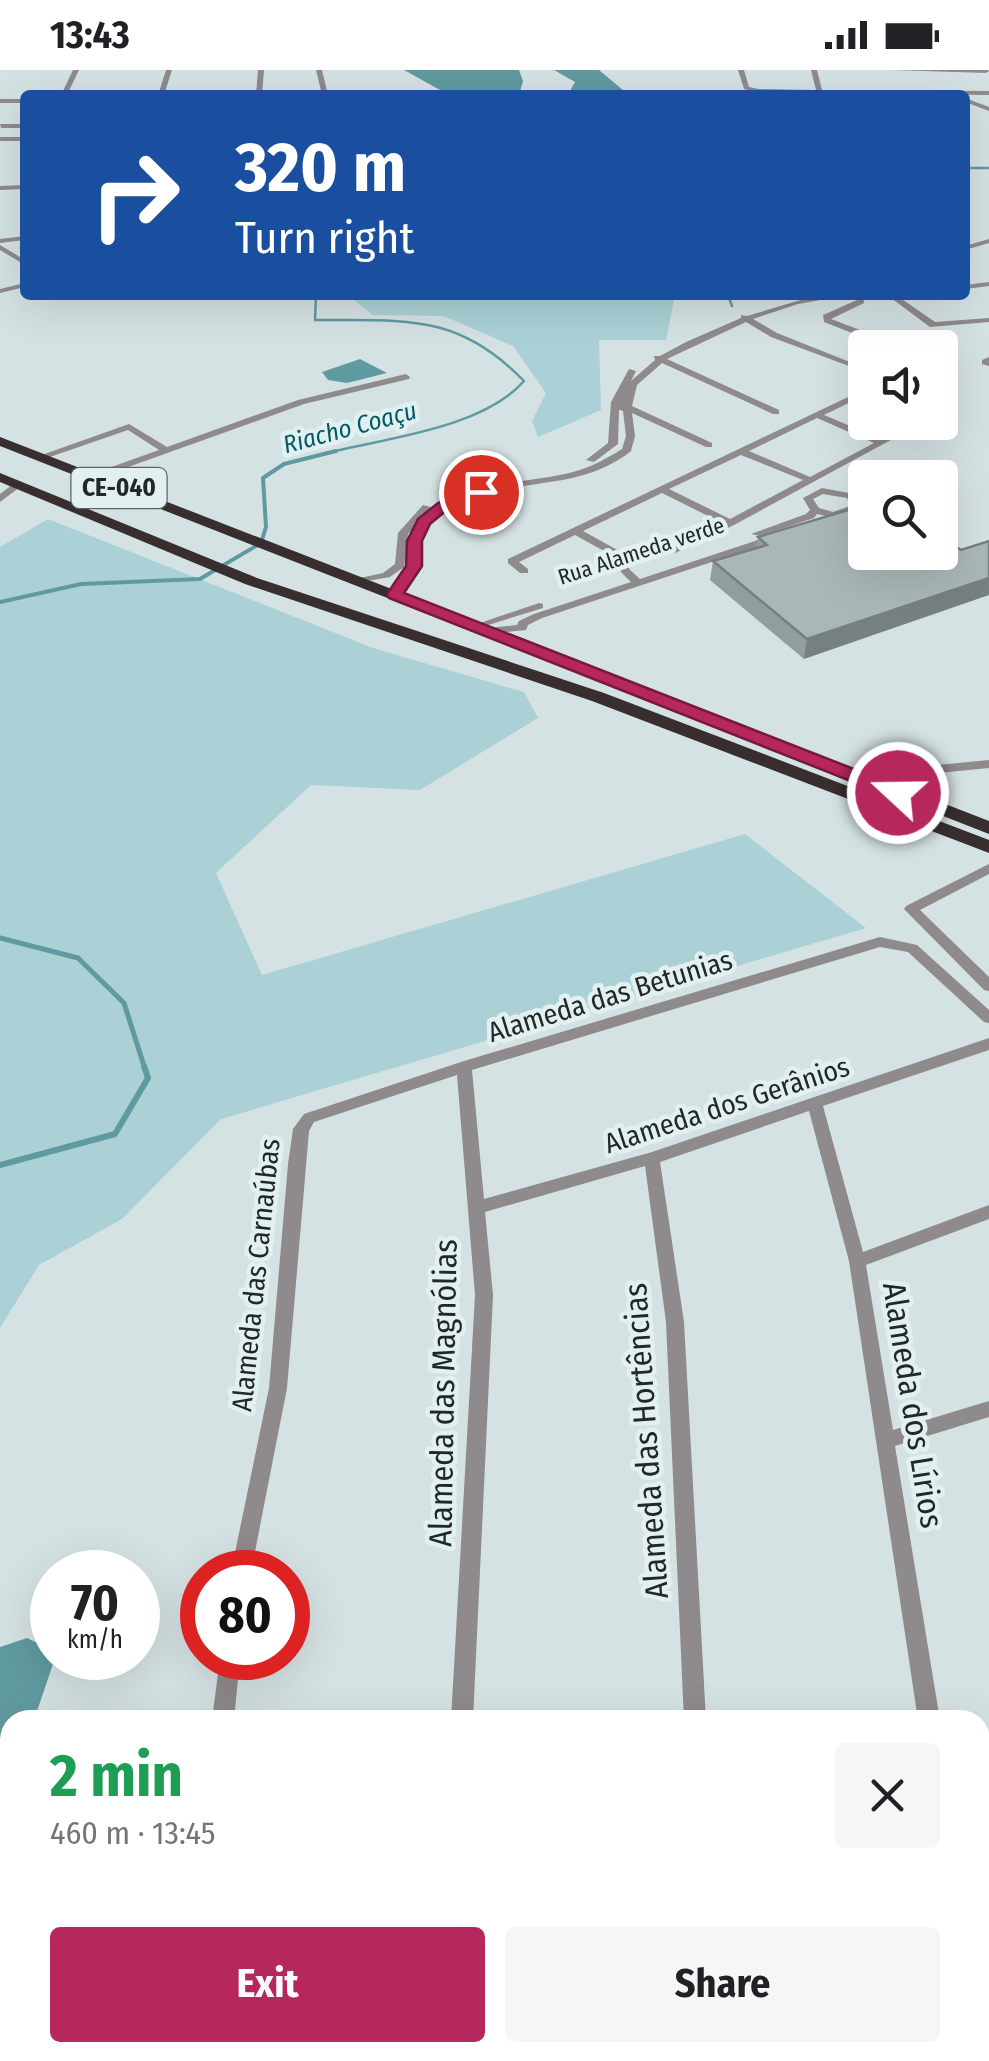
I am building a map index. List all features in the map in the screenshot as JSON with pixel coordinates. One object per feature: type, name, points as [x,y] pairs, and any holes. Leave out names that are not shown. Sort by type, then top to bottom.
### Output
[{"type":"highway","name":"CE-040","points":[[0,441],[989,828]]},
{"type":"highway","points":[[0,476],[28,479],[44,472],[23,450]]},
{"type":"highway","name":"CE-040","points":[[0,476],[250,581],[598,697],[989,846]]},
{"type":"highway","points":[[76,508],[56,493],[58,483],[79,480],[116,486]]},
{"type":"street","points":[[741,70],[745,86],[756,90]]},
{"type":"street","points":[[894,70],[987,72]]},
{"type":"street","points":[[0,244],[20,259]]},
{"type":"street","points":[[395,594],[414,566],[419,528],[443,506],[481,492],[547,482],[598,462],[615,437],[624,380],[656,358],[797,300]]},
{"type":"street","points":[[746,318],[797,300]]},
{"type":"street","points":[[853,330],[826,317],[861,300]]},
{"type":"street","points":[[898,300],[933,325],[989,320]]},
{"type":"street","points":[[746,318],[774,334],[848,364]]},
{"type":"street","points":[[977,322],[989,331]]},
{"type":"street","points":[[966,323],[989,331]]},
{"type":"street","points":[[656,358],[776,412]]},
{"type":"street","points":[[92,477],[300,402],[406,377]]},
{"type":"street","points":[[524,571],[512,562],[848,400]]},
{"type":"street","points":[[359,581],[386,575],[400,565],[407,526],[434,502],[476,486],[556,473],[620,455],[630,437],[619,407]]},
{"type":"street","points":[[619,407],[709,445]]},
{"type":"street","points":[[817,415],[881,442]]},
{"type":"street","points":[[41,457],[129,427],[166,450]]},
{"type":"street","points":[[615,437],[630,437]]},
{"type":"street","points":[[671,551],[885,440]]},
{"type":"street","points":[[606,451],[620,455]]},
{"type":"street","points":[[740,451],[810,480]]},
{"type":"street","points":[[0,499],[19,484]]},
{"type":"street","points":[[661,489],[730,523]]},
{"type":"street","name":"Rua Alameda verde","points":[[481,628],[522,628],[527,620],[634,580],[807,518],[815,510],[808,502],[810,495],[838,491],[851,496],[857,504],[844,514],[634,580],[481,628]]},
{"type":"street","points":[[815,510],[844,514]]},
{"type":"street","points":[[576,531],[618,554],[634,580]]},
{"type":"street","points":[[856,777],[989,766]]},
{"type":"street","points":[[898,793],[900,783],[910,778],[989,766]]},
{"type":"street","points":[[989,868],[910,910],[989,986]]},
{"type":"street","name":"Alameda das Betunias","points":[[322,1111],[880,942],[912,948],[989,1018]]},
{"type":"street","name":"Alameda dos Gerânios","points":[[478,1208],[652,1158],[989,1044]]},
{"type":"street","name":"Alameda das Magnólias","points":[[463,1710],[484,1313],[464,1067]]},
{"type":"street","name":"Alameda dos Lírios","points":[[815,1104],[857,1261],[928,1710]]},
{"type":"street","name":"Alameda das Carnaúbas","points":[[245,1550],[278,1388],[298,1141],[305,1123],[322,1111]]},
{"type":"street","name":"Alameda das Hortências","points":[[652,1158],[675,1322],[694,1710]]},
{"type":"street","points":[[857,1261],[989,1212]]},
{"type":"street","points":[[887,1440],[989,1410]]},
{"type":"street","points":[[224,1710],[228,1680]]},
{"type":"shaded area","points":[[404,70],[519,70],[523,81],[520,90],[440,90]]},
{"type":"shaded area","points":[[554,70],[599,70],[623,90],[572,90],[575,82]]},
{"type":"shaded area","points":[[354,300],[674,300],[666,340],[599,340],[601,410],[538,437],[532,421],[546,393],[513,346],[444,316],[373,315]]},
{"type":"shaded area","points":[[360,359],[387,373],[347,383],[328,380],[322,372]]},
{"type":"shaded area","points":[[48,519],[373,648],[524,692],[538,718],[420,790],[311,785],[216,873],[262,975],[745,834],[866,928],[221,1119],[122,1219],[39,1265],[0,1328],[0,547]]},
{"type":"shaded area","points":[[27,1638],[30,1680],[48,1680],[37,1710],[0,1710],[0,1647]]},
{"type":"building","points":[[848,510],[848,570],[958,570],[958,548],[989,541],[989,578],[807,639],[713,561],[767,545],[758,537]]},
{"type":"waterway","points":[[970,168],[989,168]]},
{"type":"waterway","name":"Riacho Coaçu","points":[[316,300],[315,320],[403,322],[452,332],[476,342],[524,381],[506,397],[459,420],[335,451]]},
{"type":"waterway","points":[[730,300],[732,306]]},
{"type":"waterway","name":"Riacho Coaçu","points":[[0,602],[81,584],[200,579],[261,543],[266,527],[263,478],[284,464],[335,451]]},
{"type":"waterway","name":"Riacho Coaçu","points":[[327,453],[335,451]]},
{"type":"waterway","name":"Riacho Coaçu","points":[[0,938],[78,958],[124,1003],[145,1069]]},
{"type":"waterway","name":"Riacho Coaçu","points":[[0,1165],[115,1134],[148,1078],[145,1069]]},
{"type":"route","points":[[481,492],[460,498],[429,516],[414,541],[414,566],[395,594],[898,793]]}]
